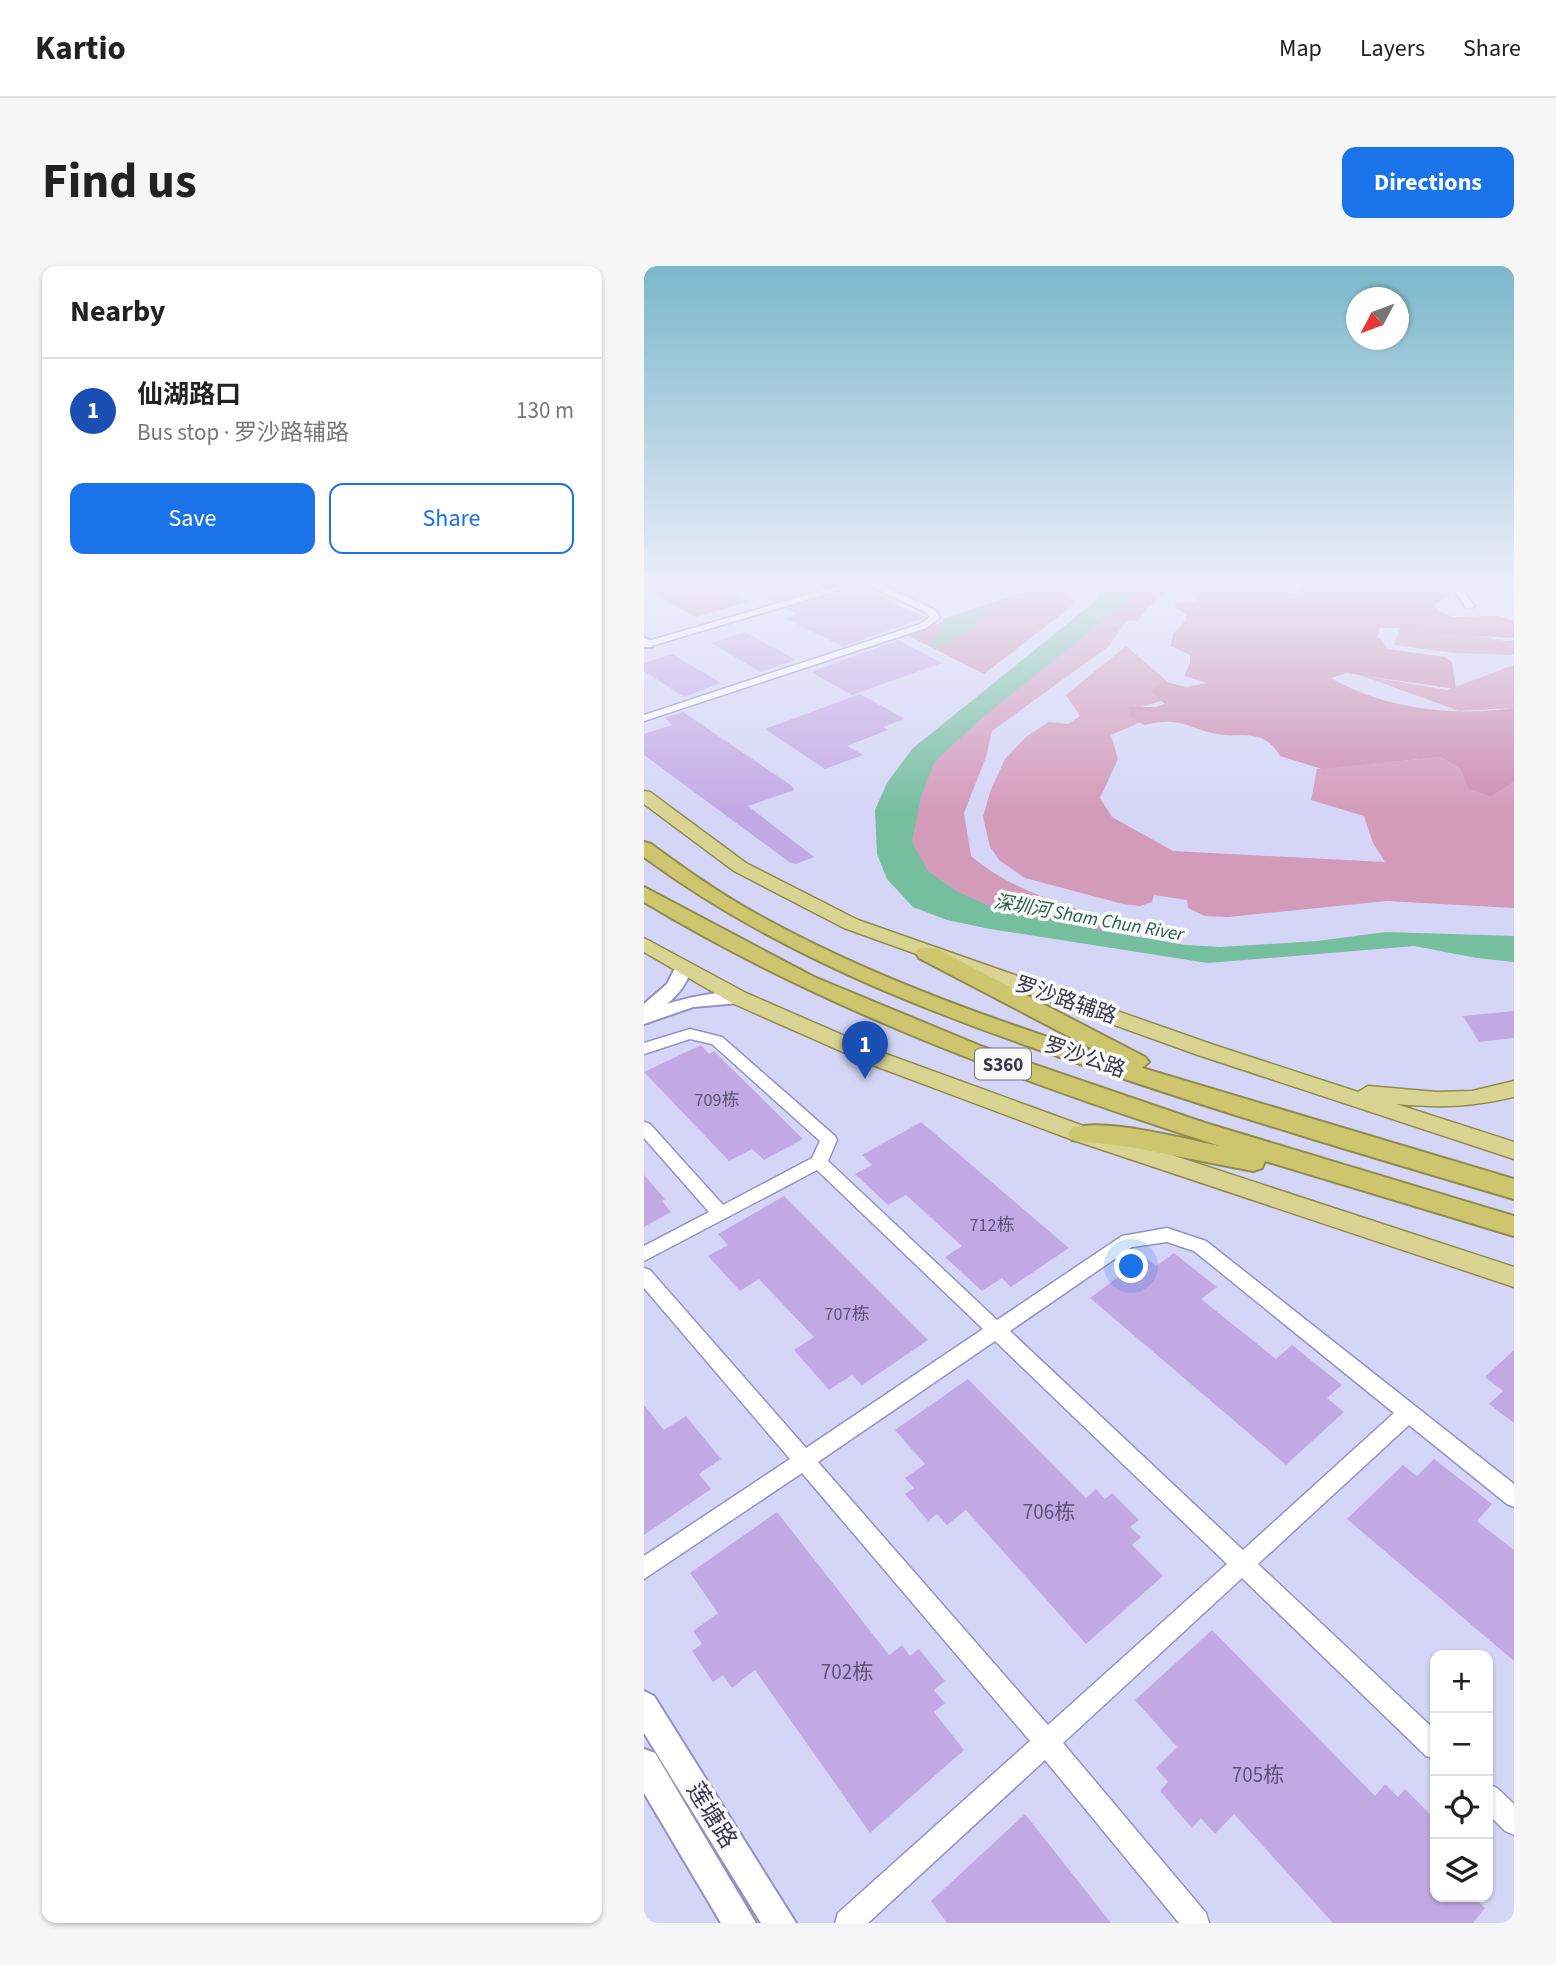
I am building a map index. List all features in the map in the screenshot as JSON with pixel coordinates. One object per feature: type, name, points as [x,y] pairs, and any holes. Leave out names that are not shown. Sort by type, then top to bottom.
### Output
[{"type":"highway","name":"罗沙公路","points":[[644,848],[674,872],[744,916],[912,995],[1027,1038],[1206,1098],[1514,1189]]},
{"type":"highway","name":"罗沙公路","points":[[644,893],[723,941],[790,975],[883,1017],[1004,1065],[1171,1122],[1514,1226]]},
{"type":"highway","points":[[927,953],[1206,1098]]},
{"type":"highway","points":[[1082,1134],[1130,1138],[1382,1188]]},
{"type":"main road","name":"罗沙路辅路","points":[[644,796],[740,867],[851,924],[927,953],[1047,992],[1320,1089],[1514,1151]]},
{"type":"main road","points":[[644,944],[682,968],[783,1020],[877,1059],[1082,1134],[1511,1276]]},
{"type":"main road","points":[[1320,1089],[1436,1100],[1472,1099],[1514,1088]]},
{"type":"street","points":[[644,718],[825,658]]},
{"type":"street","points":[[644,1015],[680,981],[682,968]]},
{"type":"street","points":[[644,1015],[691,1002],[739,998]]},
{"type":"street","points":[[644,1049],[690,1034],[717,1040],[829,1140],[819,1162],[644,1254]]},
{"type":"street","points":[[644,1128],[721,1214]]},
{"type":"street","points":[[819,1162],[1430,1742]]},
{"type":"street","points":[[644,1569],[1128,1241],[1167,1235],[1200,1246],[1514,1497]]},
{"type":"street","points":[[644,1275],[1046,1741],[1196,1923]]},
{"type":"street","points":[[848,1923],[1408,1413]]},
{"type":"street","name":"莲塘路","points":[[644,1706],[780,1923]]},
{"type":"street","name":"莲塘路","points":[[644,1764],[740,1923]]},
{"type":"street","points":[[1493,1802],[1514,1822]]},
{"type":"shaded area","points":[[953,658],[1004,658],[984,674]]},
{"type":"shaded area","points":[[1024,658],[1056,658],[982,718],[935,761],[921,796],[912,842],[928,871],[956,891],[987,905],[1103,931],[1186,945],[1220,947],[1317,941],[1386,932],[1514,936],[1514,962],[1414,946],[1208,963],[947,920],[913,907],[887,879],[877,854],[875,810],[887,783],[912,749]]},
{"type":"shaded area","points":[[1044,658],[1092,658],[992,731],[986,757],[964,813],[971,856],[1019,887],[1109,920],[1097,937],[915,890],[893,842],[919,760]]},
{"type":"shaded area","points":[[1111,658],[1140,658],[1168,682],[1168,699],[1138,708],[1141,722],[1111,735],[1118,759],[1100,798],[1112,817],[1173,851],[1385,862],[1373,843],[1364,816],[1311,800],[1317,769],[1440,757],[1460,769],[1468,789],[1491,797],[1514,782],[1514,908],[1387,901],[1228,917],[1205,916],[1188,908],[1187,900],[1154,895],[1152,902],[1140,906],[1123,904],[1025,878],[1000,861],[990,847],[983,817],[990,792],[1005,759],[1027,736],[1049,722],[1068,724],[1080,716],[1066,695]]},
{"type":"shaded area","points":[[1190,658],[1447,658],[1452,662],[1456,689],[1346,673],[1331,678],[1374,697],[1420,708],[1491,711],[1514,708],[1514,782],[1491,797],[1468,789],[1460,769],[1440,757],[1322,769],[1280,756],[1273,746],[1258,737],[1222,735],[1173,722],[1144,725],[1130,716],[1128,707],[1156,707],[1165,704],[1150,690],[1165,682],[1187,687],[1207,683],[1184,676]]},
{"type":"shaded area","points":[[1514,665],[1514,708],[1459,711],[1360,675],[1447,690]]},
{"type":"building","points":[[659,658],[679,658],[721,683],[684,697],[644,671],[644,663]]},
{"type":"building","points":[[737,658],[796,660],[760,672]]},
{"type":"building","points":[[848,658],[933,658],[942,663],[852,695],[811,672]]},
{"type":"building","points":[[860,694],[905,719],[883,727],[888,730],[847,746],[863,755],[825,769],[765,729]]},
{"type":"building","points":[[683,712],[792,786],[794,790],[748,806],[814,857],[796,864],[789,862],[644,755],[644,734],[672,725],[665,718]]},
{"type":"building","points":[[1514,1011],[1514,1038],[1479,1042],[1463,1016]]},
{"type":"building","points":[[701,1045],[709,1054],[714,1051],[803,1139],[764,1160],[752,1149],[729,1161],[644,1072]]},
{"type":"building","points":[[921,1122],[1069,1248],[1011,1287],[1002,1278],[982,1291],[945,1257],[962,1246],[906,1195],[888,1205],[855,1174],[872,1165],[862,1155]]},
{"type":"building","points":[[644,1175],[665,1199],[662,1201],[671,1212],[644,1227]]},
{"type":"building","points":[[784,1196],[928,1340],[862,1385],[852,1375],[829,1390],[794,1350],[814,1337],[759,1279],[740,1291],[708,1256],[728,1245],[718,1234]]},
{"type":"building","points":[[1174,1253],[1217,1287],[1201,1299],[1276,1359],[1292,1345],[1342,1385],[1327,1398],[1344,1412],[1286,1465],[1090,1298],[1145,1257],[1156,1266]]},
{"type":"building","points":[[1514,1350],[1514,1423],[1489,1404],[1503,1391],[1485,1377]]},
{"type":"building","points":[[968,1379],[1086,1498],[1096,1489],[1105,1499],[1112,1493],[1139,1520],[1130,1527],[1141,1537],[1132,1545],[1163,1576],[1086,1644],[966,1510],[947,1525],[937,1514],[928,1521],[905,1494],[914,1488],[905,1478],[925,1464],[895,1430]]},
{"type":"building","points":[[644,1405],[664,1430],[686,1416],[721,1459],[699,1474],[711,1489],[644,1535]]},
{"type":"building","points":[[1434,1459],[1492,1504],[1477,1521],[1514,1550],[1514,1661],[1347,1519],[1403,1465],[1417,1476]]},
{"type":"building","points":[[777,1512],[889,1655],[902,1645],[910,1656],[919,1649],[945,1681],[934,1690],[945,1703],[934,1712],[964,1750],[870,1833],[755,1670],[732,1688],[723,1675],[713,1682],[692,1651],[702,1644],[693,1631],[718,1613],[690,1573]]},
{"type":"building","points":[[1212,1630],[1375,1796],[1385,1784],[1398,1797],[1405,1789],[1430,1814],[1430,1902],[1479,1902],[1485,1908],[1473,1923],[1333,1923],[1234,1814],[1215,1834],[1201,1818],[1192,1828],[1160,1791],[1168,1782],[1156,1768],[1177,1747],[1135,1700]]},
{"type":"building","points":[[1025,1814],[1111,1923],[947,1923],[931,1901]]},
{"type":"place","name":"仙湖路口","points":[[865,1079]]},
{"type":"water label","name":"深圳河 Sham Chun River","points":[[1089,917]]}]
